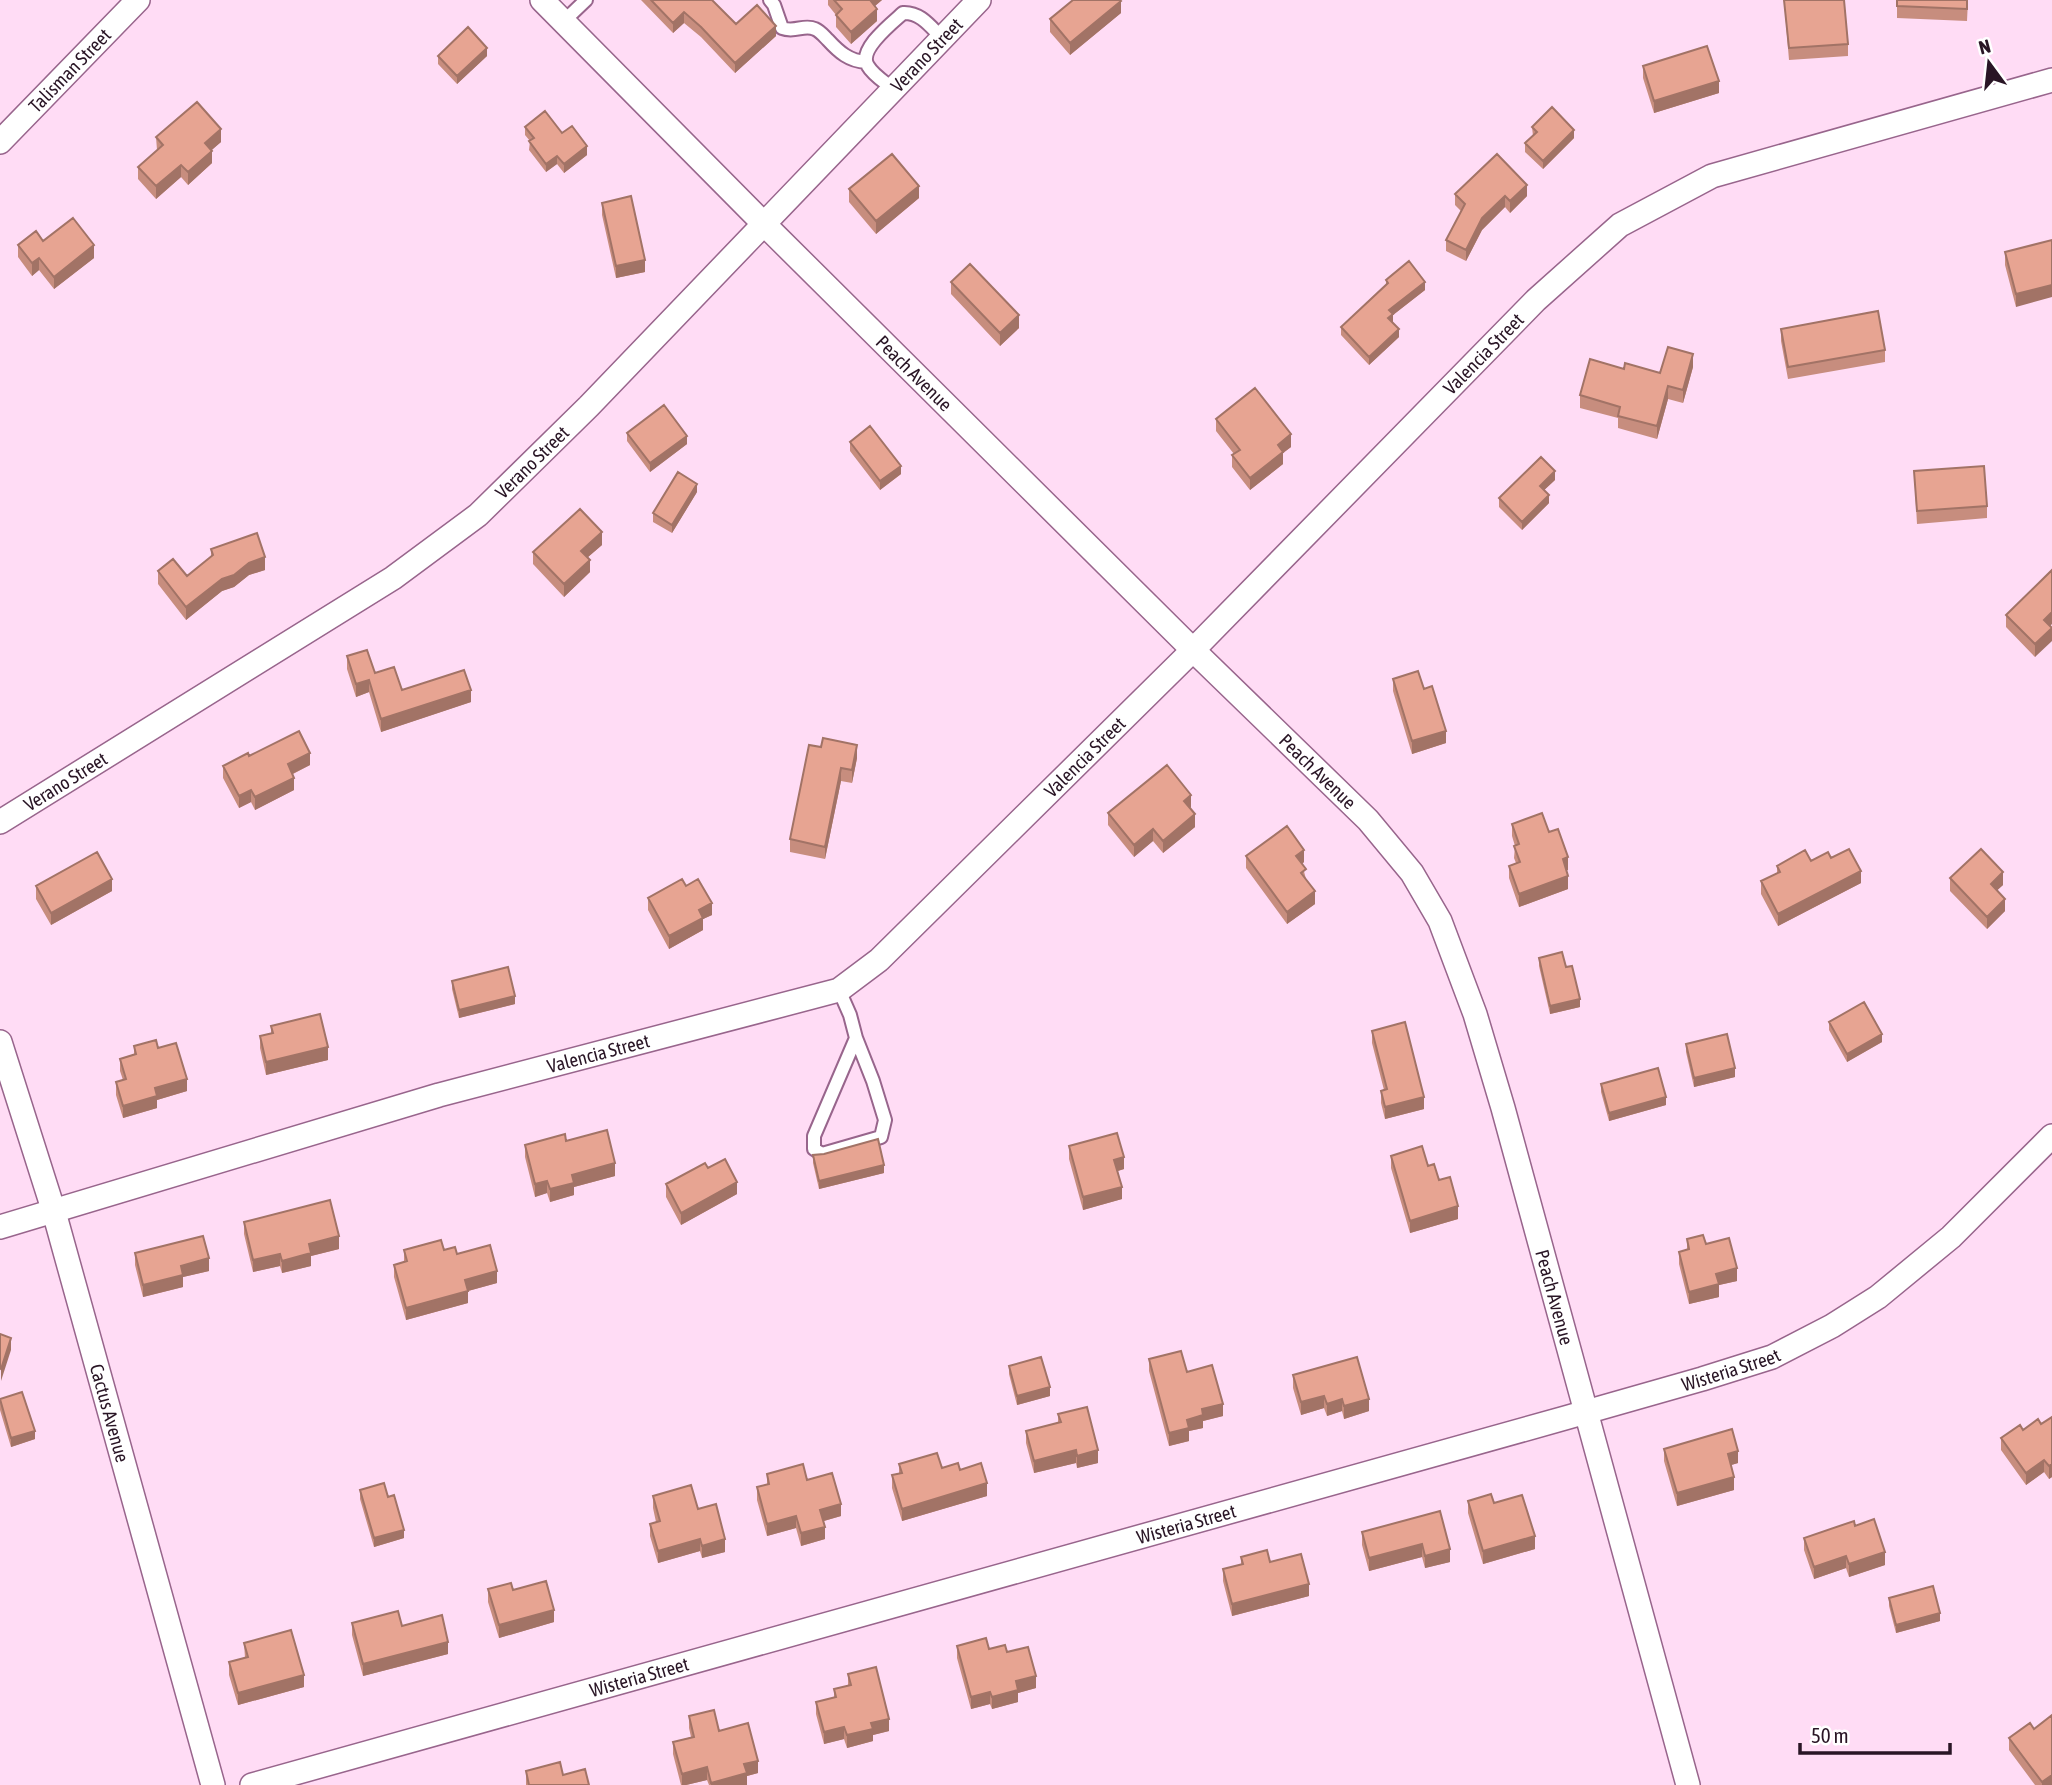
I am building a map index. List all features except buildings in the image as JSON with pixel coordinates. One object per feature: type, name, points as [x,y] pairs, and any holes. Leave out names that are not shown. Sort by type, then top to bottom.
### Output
[{"type":"street","name":"Talisman Street","points":[[0,142],[138,0]]},
{"type":"street","name":"Peach Avenue","points":[[542,0],[1193,650],[1368,820],[1412,873],[1440,922],[1475,1014],[1688,1785]]},
{"type":"street","name":"Verano Street","points":[[0,822],[393,579],[478,515],[589,406],[978,0]]},
{"type":"street","name":"Valencia Street","points":[[0,1227],[439,1095],[839,990],[879,960],[1193,650],[1536,299],[1620,225],[1712,176],[2052,80]]},
{"type":"street","name":"Cactus Avenue","points":[[0,1042],[54,1212],[213,1785]]},
{"type":"street","name":"Wisteria Street","points":[[252,1785],[1702,1380],[1772,1357],[1832,1326],[1878,1297],[1951,1237],[2052,1136]]},
{"type":"lane","points":[[564,21],[586,0]]},
{"type":"lane","points":[[770,0],[782,28],[790,32],[817,29],[851,60],[866,62]]},
{"type":"lane","points":[[893,89],[867,66],[870,46],[903,13],[912,12],[942,38]]},
{"type":"lane","points":[[839,990],[850,1015],[885,1120],[881,1137],[822,1154],[814,1149],[814,1136],[856,1038]]}]
